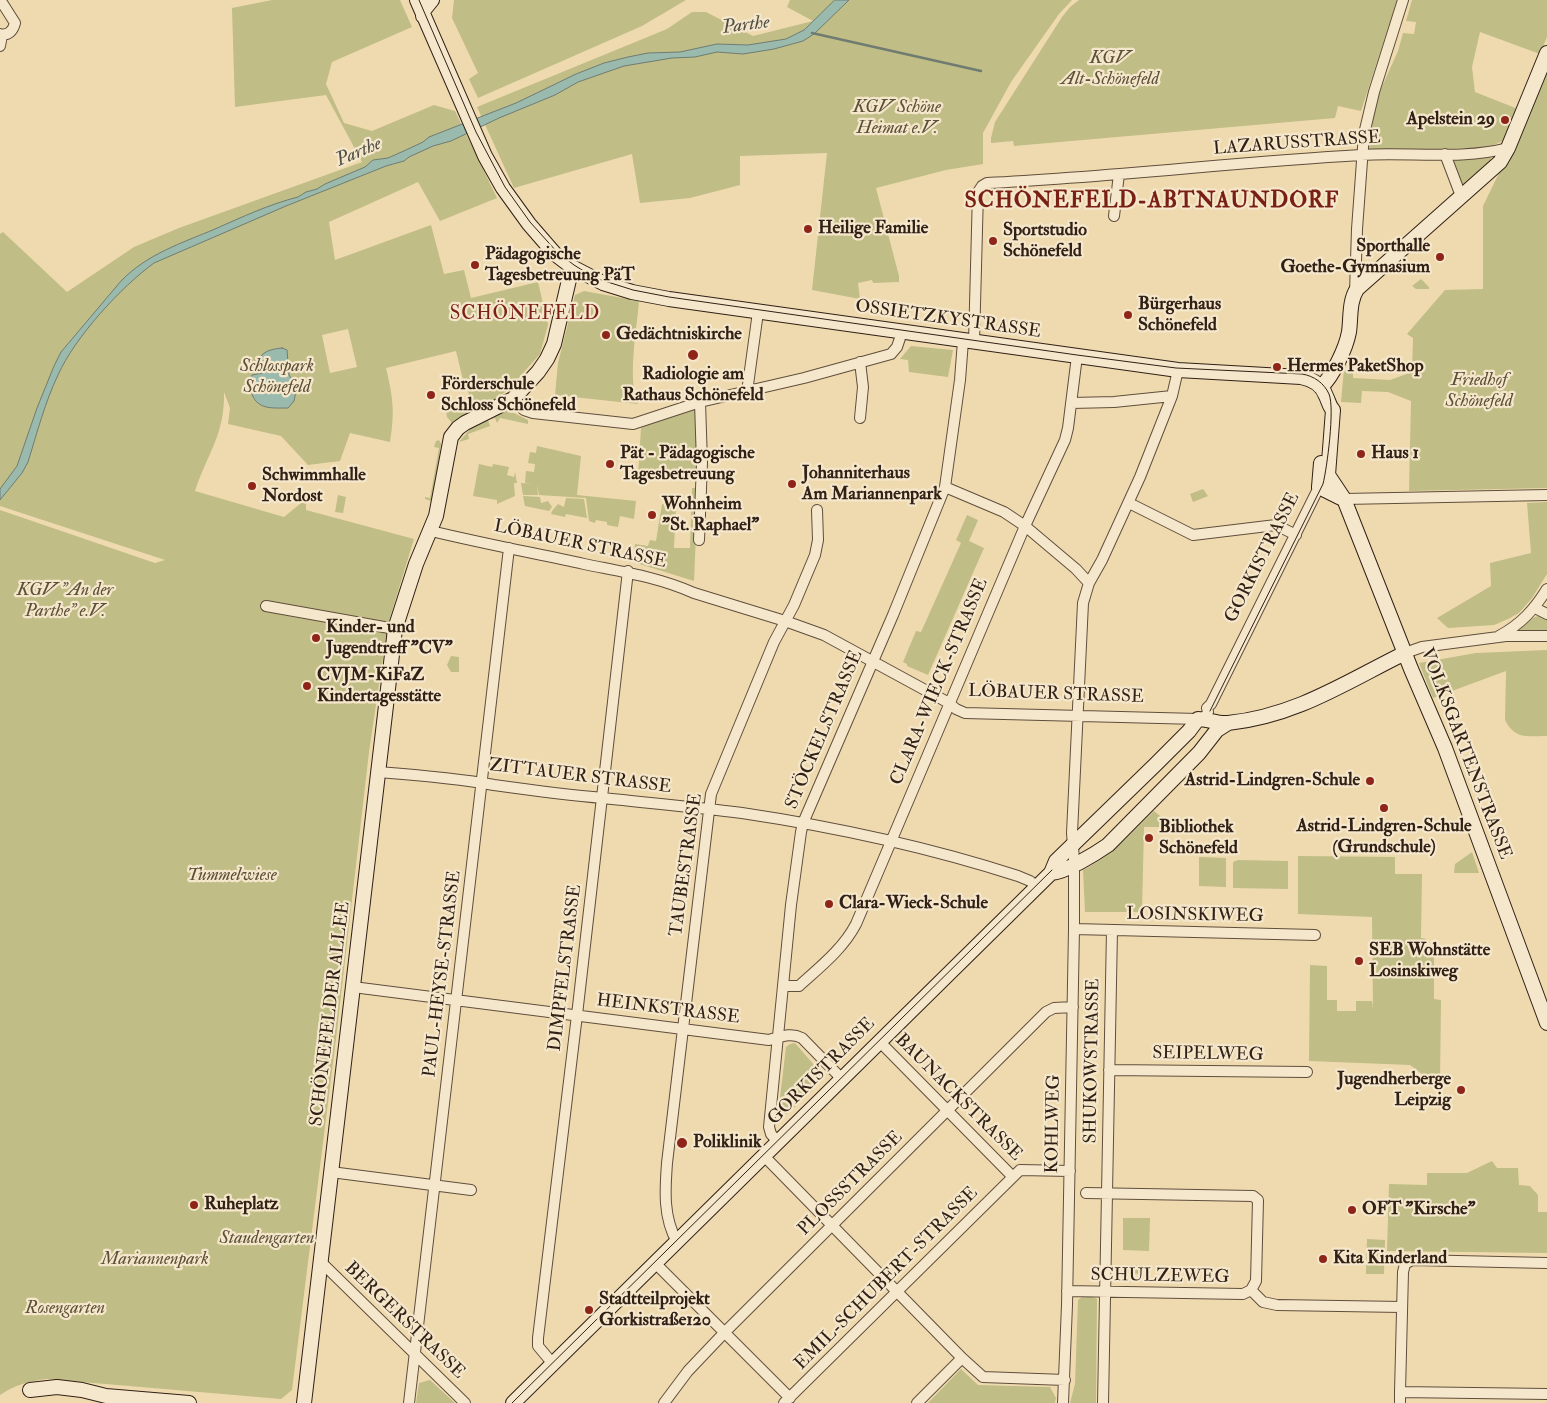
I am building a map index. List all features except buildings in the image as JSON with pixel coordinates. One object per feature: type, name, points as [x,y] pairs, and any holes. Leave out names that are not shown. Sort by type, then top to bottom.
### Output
[{"type":"main road","name":"OSSIETZKYSTRASSE","points":[[417,0],[474,132],[494,172],[514,205],[555,254],[572,267],[602,283],[632,292],[758,312],[1178,370],[1300,376],[1310,379],[1321,387]]},
{"type":"main road","points":[[424,16],[423,11],[432,0]]},
{"type":"main road","points":[[1329,406],[1321,387],[1330,377],[1346,342],[1355,293],[1372,274],[1494,168],[1508,148],[1547,54]]},
{"type":"main road","points":[[513,399],[538,372],[554,344],[572,267]]},
{"type":"main road","name":"SCHÖNEFELDER ALLEE","points":[[304,1403],[395,629],[416,564],[431,531],[442,491],[451,437],[465,423],[513,399]]},
{"type":"main road","name":"VOLKSGARTENSTRASSE","points":[[1329,406],[1333,412],[1328,475],[1344,499],[1405,653],[1442,739],[1547,1023]]},
{"type":"main road","name":"GORKISTRASSE","points":[[1319,487],[1324,412],[1329,406]]},
{"type":"main road","points":[[1319,487],[1344,499]]},
{"type":"main road","name":"LÖBAUER STRASSE","points":[[1201,719],[1228,723],[1291,710],[1327,694],[1405,653]]},
{"type":"main road","name":"GORKISTRASSE","points":[[513,1403],[1037,887],[1051,873],[1056,861],[1201,719]]},
{"type":"main road","name":"GORKISTRASSE","points":[[1051,873],[1059,872],[1097,853],[1108,845],[1199,753],[1217,730],[1228,723]]},
{"type":"main road","points":[[30,1390],[58,1387],[106,1396],[189,1403]]},
{"type":"street","points":[[1355,293],[1362,154],[1370,106],[1402,0]]},
{"type":"street","points":[[0,46],[1,35],[11,32],[14,23],[1,2]]},
{"type":"street","name":"LAZARUSSTRASSE","points":[[987,183],[1362,154],[1445,154],[1494,151],[1508,148]]},
{"type":"street","points":[[1445,154],[1461,196]]},
{"type":"street","points":[[1114,216],[1119,174]]},
{"type":"street","name":"STÖCKELSTRASSE","points":[[778,1142],[771,1134],[769,1127],[795,866],[803,823],[915,563],[945,487],[960,380],[969,342],[978,192],[987,183]]},
{"type":"street","points":[[748,392],[758,312]]},
{"type":"street","points":[[513,399],[524,410],[533,413],[633,424],[700,402],[748,392],[890,354],[898,347],[902,332]]},
{"type":"street","name":"CLARA-WIECK-STRASSE","points":[[783,986],[799,986],[839,949],[850,936],[856,924],[1025,526],[1065,440],[1077,356]]},
{"type":"street","points":[[860,362],[863,387],[860,418]]},
{"type":"street","name":"KOHLWEG","points":[[1063,1403],[1068,1291],[1073,1007],[1074,864],[1072,845],[1083,603],[1090,583],[1129,503],[1172,396],[1178,370]]},
{"type":"street","points":[[1071,403],[1114,402],[1172,396]]},
{"type":"street","points":[[699,540],[702,463],[700,402]]},
{"type":"street","points":[[945,487],[1004,512],[1025,526],[1090,583]]},
{"type":"street","name":"GORKISTRASSE","points":[[1201,719],[1208,712],[1207,708],[1211,704],[1319,487]]},
{"type":"street","points":[[1344,499],[1547,495]]},
{"type":"street","points":[[1129,503],[1193,535],[1276,525],[1296,535]]},
{"type":"street","name":"TAUBESTRASSE","points":[[677,1242],[668,1220],[665,1190],[673,1103],[713,788],[774,642],[794,606],[814,555],[818,540],[817,510]]},
{"type":"street","name":"LÖBAUER STRASSE","points":[[431,531],[628,571],[785,621],[824,635],[873,660],[949,703],[956,709],[965,712],[1201,719]]},
{"type":"street","name":"PAUL-HEYSE-STRASSE","points":[[409,1403],[509,548]]},
{"type":"street","name":"DIMPFELSTRASSE","points":[[553,1364],[538,1346],[538,1338],[578,1015],[628,571]]},
{"type":"street","points":[[1496,638],[1536,608],[1547,589]]},
{"type":"street","points":[[266,606],[395,629]]},
{"type":"street","points":[[1536,608],[1547,614]]},
{"type":"street","name":"LÖBAUER STRASSE","points":[[1405,653],[1422,647],[1496,638],[1547,636]]},
{"type":"street","name":"ZITTAUER STRASSE","points":[[378,772],[482,782],[602,798],[709,809],[803,823],[891,840],[982,864],[1024,879],[1037,887]]},
{"type":"street","name":"LOSINSKIWEG","points":[[1074,929],[1315,935]]},
{"type":"street","name":"SHUKOWSTRASSE","points":[[1103,1403],[1112,930]]},
{"type":"street","name":"HEINKSTRASSE","points":[[353,987],[769,1040],[787,1035],[796,1035],[802,1038],[842,1078]]},
{"type":"street","name":"PLOSSSTRASSE","points":[[664,1403],[688,1371],[725,1332],[1046,1012],[1054,1008],[1073,1007]]},
{"type":"street","name":"BAUNACKSTRASSE","points":[[880,1042],[1013,1177],[1020,1170],[1070,1171]]},
{"type":"street","name":"SEIPELWEG","points":[[1109,1070],[1307,1072]]},
{"type":"street","points":[[764,1156],[962,1358],[983,1377],[1065,1380]]},
{"type":"street","points":[[331,1172],[471,1190]]},
{"type":"street","name":"EMIL-SCHUBERT-STRASSE","points":[[787,1400],[1013,1177]]},
{"type":"street","points":[[1086,1193],[1107,1194]]},
{"type":"street","name":"SCHULZEWEG","points":[[1068,1291],[1243,1294],[1251,1290],[1256,1281],[1258,1200],[1253,1196],[1107,1194]]},
{"type":"street","points":[[1400,1403],[1402,1272],[1406,1264],[1412,1260],[1547,1263]]},
{"type":"street","name":"BERGERSTRASSE","points":[[321,1262],[465,1403]]},
{"type":"street","points":[[655,1263],[725,1332],[787,1400]]},
{"type":"street","name":"SCHULZEWEG","points":[[1251,1290],[1263,1302],[1277,1305],[1402,1307]]},
{"type":"street","points":[[917,1403],[962,1358]]},
{"type":"street","points":[[1400,1392],[1547,1394]]},
{"type":"green space","points":[[272,0],[400,0],[412,27],[332,62],[326,84],[344,123],[372,131],[434,105],[455,111],[497,198],[440,221],[418,182],[329,222],[335,260],[431,225],[444,274],[464,270],[471,298],[538,282],[548,325],[540,354],[508,390],[495,399],[478,405],[473,411],[452,423],[447,417],[446,411],[453,403],[464,401],[473,410],[456,351],[386,368],[392,405],[390,442],[350,433],[340,461],[308,465],[281,436],[228,424],[230,408],[224,392],[222,420],[195,491],[284,517],[306,499],[306,510],[414,539],[388,624],[369,752],[336,1039],[292,1390],[281,1399],[47,1379],[22,1384],[0,1395],[0,510],[155,563],[165,560],[0,506],[0,234],[3,232],[67,292],[134,247],[179,228],[362,162],[326,95],[235,107],[232,8]],"holes":[[[348,329],[357,367],[330,373],[322,335]]]},
{"type":"green space","points":[[454,0],[686,0],[642,26],[478,98],[469,79],[478,73],[452,18]]},
{"type":"green space","name":"KGV Schöne Heimat e.V.","points":[[790,0],[1072,0],[1059,14],[1011,82],[983,133],[983,164],[946,170],[876,188],[899,282],[873,283],[872,280],[858,283],[860,299],[812,290],[827,153],[740,156],[740,185],[690,198],[640,203],[632,154],[514,188],[477,107],[667,29],[692,12],[706,12],[753,36],[813,21],[787,7]]},
{"type":"green space","name":"KGV Alt-Schönefeld","points":[[1079,0],[1397,0],[1361,111],[1338,106],[1335,118],[1014,146],[1013,141],[991,143],[995,122],[1062,17]]},
{"type":"green space","points":[[1412,0],[1547,0],[1547,37],[1540,54],[1480,32],[1472,67],[1475,92],[1518,109],[1503,141],[1487,148],[1368,151],[1376,100],[1398,51],[1403,33],[1414,34],[1416,22],[1406,21]]},
{"type":"green space","name":"Friedhof Schönefeld","points":[[1547,70],[1547,488],[1409,491],[1411,401],[1388,392],[1362,391],[1361,403],[1341,402],[1344,369],[1353,370],[1353,378],[1390,380],[1412,372],[1413,338],[1407,334],[1445,290],[1483,289],[1483,206],[1501,169],[1509,163]]},
{"type":"green space","points":[[1490,156],[1492,162],[1463,187],[1450,157]]},
{"type":"green space","points":[[1421,279],[1429,289],[1416,289],[1412,286]]},
{"type":"green space","points":[[584,291],[639,301],[633,368],[633,382],[638,404],[555,395],[558,363],[575,295]]},
{"type":"green space","points":[[911,346],[953,350],[948,377],[909,372],[908,360],[900,359]]},
{"type":"green space","points":[[697,406],[698,481],[638,477],[641,428],[653,420]]},
{"type":"green space","points":[[506,412],[514,413],[528,420],[528,424],[500,418],[497,423],[495,418],[492,419],[491,417]]},
{"type":"green space","points":[[488,420],[490,426],[468,434],[469,439],[459,442],[471,428]]},
{"type":"green space","points":[[439,440],[441,444],[431,501],[425,499],[425,497],[430,498],[439,448],[434,447],[436,441]]},
{"type":"green space","points":[[537,446],[581,456],[577,495],[636,501],[634,519],[620,516],[618,527],[607,525],[607,522],[596,520],[595,523],[589,521],[586,498],[539,495],[537,484],[538,495],[523,495],[521,483],[533,484],[525,483],[526,471],[534,472],[535,464],[528,463],[530,452],[536,453]]},
{"type":"green space","points":[[479,464],[492,467],[493,464],[509,467],[507,475],[514,477],[515,472],[517,483],[514,483],[515,496],[497,504],[497,500],[473,496]]},
{"type":"green space","points":[[692,488],[698,488],[694,581],[633,562],[635,544],[648,546],[650,540],[656,541],[662,504],[676,505],[674,548],[690,548]]},
{"type":"green space","points":[[1203,489],[1208,496],[1193,502],[1190,494]]},
{"type":"green space","points":[[338,495],[346,497],[343,513],[335,512]]},
{"type":"green space","points":[[523,496],[540,497],[541,503],[548,501],[552,507],[549,511],[525,506]]},
{"type":"green space","points":[[566,498],[584,499],[587,518],[566,514],[565,517],[551,514],[558,504],[564,507]]},
{"type":"green space","points":[[1547,502],[1547,574],[1532,598],[1519,613],[1494,625],[1448,628],[1437,618],[1491,586],[1490,563],[1531,553],[1527,503]]},
{"type":"green space","points":[[967,515],[978,520],[969,541],[984,548],[928,675],[907,666],[903,662],[916,631],[921,632],[961,543],[956,540]]},
{"type":"green space","points":[[1540,615],[1547,619],[1547,634],[1517,631],[1533,618]]},
{"type":"green space","points":[[1547,650],[1547,736],[1523,736],[1513,731],[1505,720],[1506,671],[1433,698],[1419,663],[1476,653]]},
{"type":"green space","points":[[451,656],[459,657],[459,672],[451,672],[447,665]]},
{"type":"green space","points":[[1154,811],[1171,827],[1144,827],[1142,912],[1085,912],[1083,870],[1112,851]]},
{"type":"green space","points":[[1472,852],[1479,873],[1454,873],[1455,864]]},
{"type":"green space","points":[[1298,856],[1395,857],[1395,874],[1422,874],[1421,938],[1427,939],[1427,946],[1434,947],[1434,999],[1441,1000],[1440,1083],[1438,1086],[1410,1065],[1309,1061],[1310,965],[1327,966],[1327,1000],[1337,1000],[1337,1011],[1356,1011],[1356,1001],[1372,1001],[1373,1009],[1372,917],[1298,914]]},
{"type":"green space","points":[[1199,857],[1226,858],[1226,887],[1199,886]]},
{"type":"green space","points":[[1238,860],[1288,861],[1288,889],[1233,888],[1233,862]]},
{"type":"green space","points":[[795,1043],[821,1073],[822,1078],[812,1087],[814,1089],[785,1114],[781,1112],[779,1106],[786,1047]]},
{"type":"green space","points":[[1492,1161],[1497,1168],[1518,1168],[1519,1185],[1530,1186],[1538,1195],[1538,1212],[1547,1212],[1547,1253],[1387,1251],[1389,1184],[1427,1185],[1427,1173],[1467,1173]]},
{"type":"green space","points":[[1123,1218],[1150,1218],[1149,1251],[1123,1250]]},
{"type":"green space","points":[[1367,1239],[1385,1240],[1384,1274],[1366,1274]]},
{"type":"green space","points":[[1123,1265],[1142,1265],[1142,1274],[1122,1273]]},
{"type":"green space","points":[[1090,1296],[1097,1299],[1096,1403],[1070,1403],[1075,1384],[1078,1300],[1082,1297]]},
{"type":"green space","points":[[961,1369],[978,1385],[1050,1387],[1056,1398],[1055,1403],[928,1403]]},
{"type":"green space","points":[[430,1380],[455,1403],[416,1403],[419,1383]]},
{"type":"shaded area","points":[[835,0],[849,0],[814,34],[803,41],[774,49],[743,54],[717,52],[695,57],[672,58],[624,66],[578,82],[555,95],[499,118],[451,141],[433,146],[404,161],[386,166],[286,206],[154,263],[127,285],[100,314],[87,329],[66,360],[53,385],[28,462],[22,473],[0,500],[0,489],[17,466],[37,408],[61,352],[121,281],[153,256],[256,211],[317,189],[365,167],[373,160],[388,158],[423,142],[429,137],[516,103],[576,74],[604,63],[648,53],[680,52],[717,44],[748,45],[786,39],[804,30]]},
{"type":"shaded area","points":[[282,348],[287,350],[289,375],[295,384],[294,401],[288,408],[265,407],[256,402],[253,397],[250,379],[252,375],[263,373],[263,369],[259,367],[262,355],[273,349]]},
{"type":"waterway","points":[[812,33],[981,71]]},
{"type":"tram line","points":[[419,0],[476,132],[505,187],[530,222],[557,252],[595,278],[633,290],[669,297],[1176,368],[1302,374],[1311,376],[1321,383],[1327,390],[1331,401],[1331,424],[1323,484],[1210,711]]},
{"type":"tram line","points":[[512,1403],[1052,870]]},
{"type":"place","name":"Apelstein 29","points":[[1505,120]]},
{"type":"place","name":"Heilige Familie","points":[[808,229]]},
{"type":"place","name":"Sportstudio Schönefeld","points":[[993,241]]},
{"type":"place","name":"Sporthalle Goethe-Gymnasium","points":[[1440,257]]},
{"type":"place","name":"Pädagogische Tagesbetreuung PäT","points":[[475,265]]},
{"type":"place","name":"Bürgerhaus Schönefeld","points":[[1128,315]]},
{"type":"place","name":"Gedächtniskirche","points":[[606,335]]},
{"type":"place","name":"Radiologie am Rathaus Schönefeld","points":[[693,355]]},
{"type":"place","name":"Hermes PaketShop","points":[[1277,367]]},
{"type":"place","name":"Förderschule Schloss Schönefeld","points":[[431,395]]},
{"type":"place","name":"Haus 1","points":[[1361,454]]},
{"type":"place","name":"Pät - Pädagogische Tagesbetreuung","points":[[610,464]]},
{"type":"place","name":"Johanniterhaus Am Mariannenpark","points":[[792,484]]},
{"type":"place","name":"Schwimmhalle Nordost","points":[[252,486]]},
{"type":"place","name":"Wohnheim \"St. Raphael\"","points":[[652,515]]},
{"type":"place","name":"Kinder- und Jugendtreff \"CV\"","points":[[316,638]]},
{"type":"place","name":"CVJM-KiFaZ Kindertagesstätte","points":[[307,686]]},
{"type":"place","name":"Astrid-Lindgren-Schule","points":[[1370,781]]},
{"type":"place","name":"Astrid-Lindgren-Schule (Grundschule)","points":[[1384,808]]},
{"type":"place","name":"Bibliothek Schönefeld","points":[[1149,838]]},
{"type":"place","name":"Clara-Wieck-Schule","points":[[829,904]]},
{"type":"place","name":"SEB Wohnstätte Losinskiweg","points":[[1359,961]]},
{"type":"place","name":"Jugendherberge Leipzig","points":[[1461,1090]]},
{"type":"place","name":"Poliklinik","points":[[682,1143]]},
{"type":"place","name":"Ruheplatz","points":[[194,1205]]},
{"type":"place","name":"OFT \"Kirsche\"","points":[[1352,1210]]},
{"type":"place","name":"Kita Kinderland","points":[[1323,1259]]},
{"type":"place","name":"Stadtteilprojekt Gorkistraße120","points":[[589,1310]]},
{"type":"district","name":"SCHÖNEFELD-ABTNAUNDORF","points":[[1152,202]]},
{"type":"district","name":"SCHÖNEFELD","points":[[525,315]]},
{"type":"water label","name":"Parthe","points":[[746,26]]},
{"type":"water label","name":"Parthe","points":[[359,153]]},
{"type":"park label","name":"Schlosspark Schönefeld","points":[[277,377]]},
{"type":"park label","name":"KGV \"An der Parthe\" e.V.","points":[[65,601]]},
{"type":"park label","name":"Tummelwiese","points":[[232,876]]},
{"type":"park label","name":"Staudengarten","points":[[267,1239]]},
{"type":"park label","name":"Mariannenpark","points":[[155,1260]]},
{"type":"park label","name":"Rosengarten","points":[[65,1309]]}]
